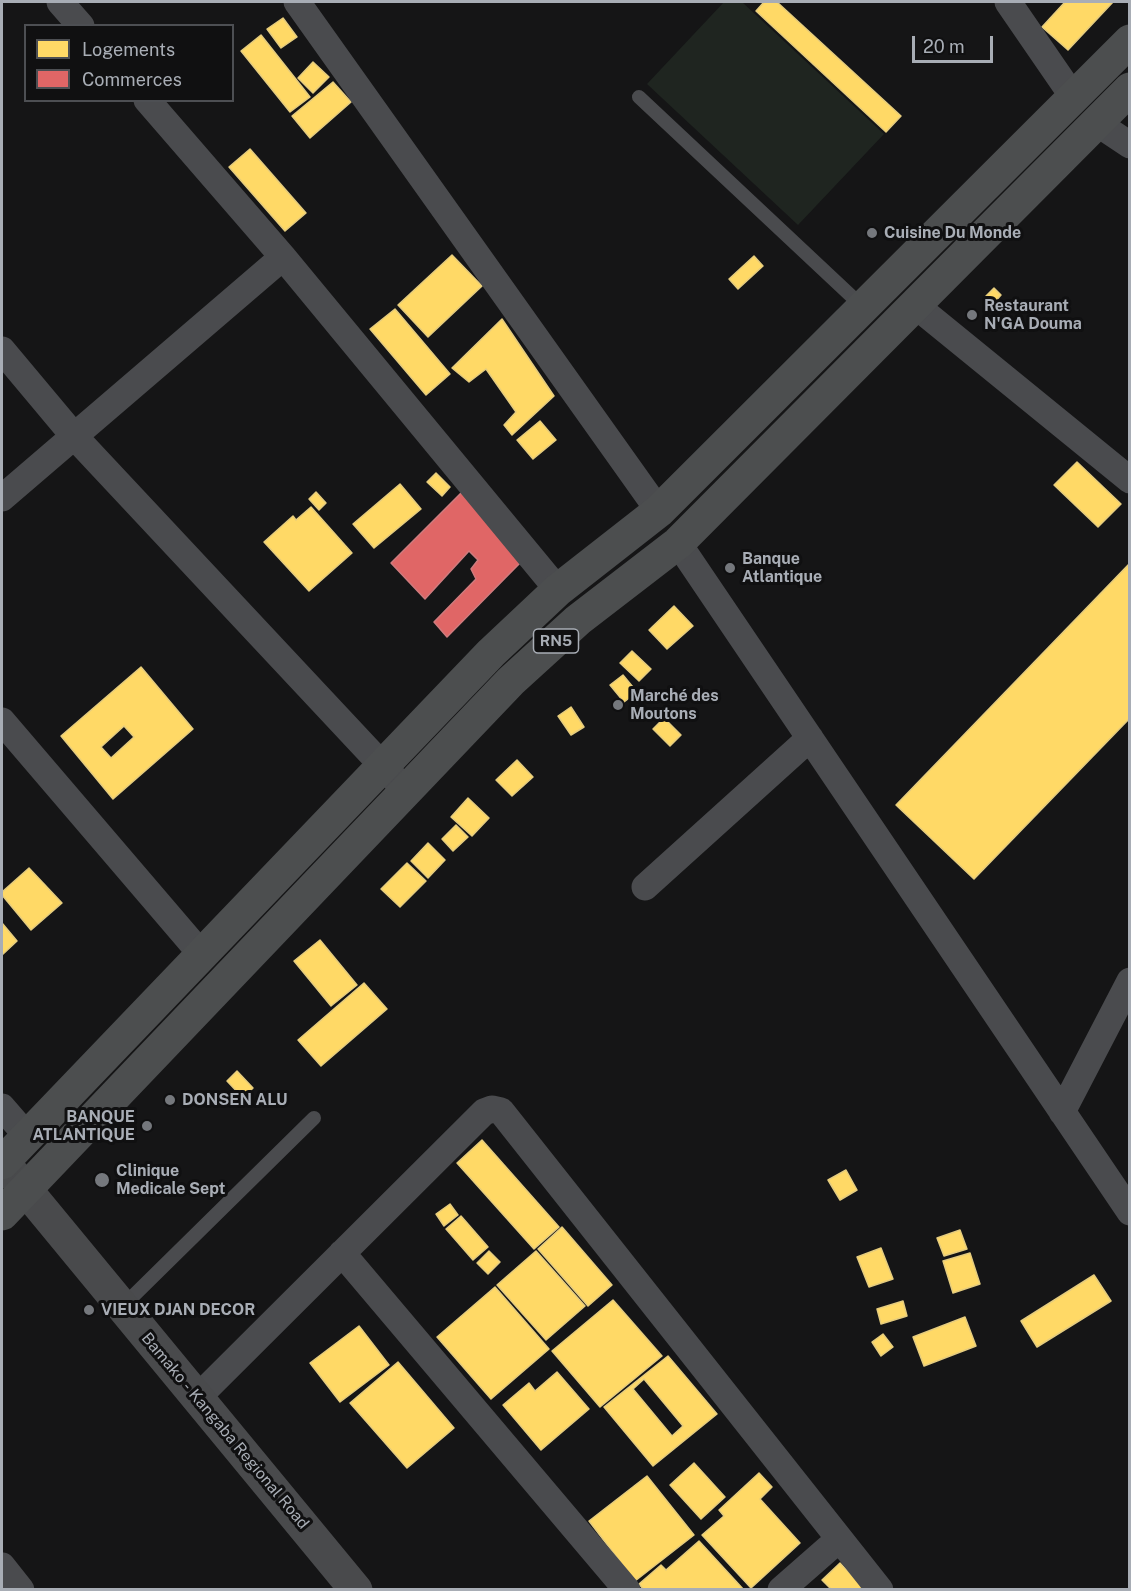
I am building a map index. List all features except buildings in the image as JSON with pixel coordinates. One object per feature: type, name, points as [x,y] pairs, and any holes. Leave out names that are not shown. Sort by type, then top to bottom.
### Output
[{"type":"highway","name":"RN5","points":[[2,1163],[491,654],[558,590],[658,511],[1130,41]]},
{"type":"highway","name":"RN5","points":[[2,1214],[511,681],[578,620],[678,543],[1130,89]]},
{"type":"street","points":[[60,2],[79,24]]},
{"type":"street","points":[[297,2],[658,511]]},
{"type":"street","points":[[1008,2],[1074,98]]},
{"type":"street","points":[[149,102],[284,257],[558,590]]},
{"type":"street","points":[[1097,123],[1130,145]]},
{"type":"street","points":[[2,498],[284,257]]},
{"type":"street","points":[[915,305],[1130,480]]},
{"type":"street","points":[[2,350],[74,436],[406,790]]},
{"type":"street","points":[[678,543],[1062,1112],[1128,1206]]},
{"type":"street","points":[[2,721],[203,956]]},
{"type":"street","points":[[645,887],[810,738]]},
{"type":"street","points":[[1062,1112],[1130,981]]},
{"type":"street","points":[[2,1107],[28,1137]]},
{"type":"street","points":[[197,1398],[484,1113],[492,1109],[501,1111],[838,1540],[880,1590]]},
{"type":"street","name":"Bamako - Kangaba Regional Road","points":[[2,1163],[356,1590]]},
{"type":"street","points":[[342,1253],[627,1590]]},
{"type":"street","points":[[781,1590],[838,1540]]},
{"type":"street","points":[[2,1566],[21,1590]]},
{"type":"lane","points":[[639,97],[864,308]]},
{"type":"lane","points":[[122,1307],[314,1118]]},
{"type":"shaded area","points":[[724,2],[742,2],[884,134],[798,225],[647,84]]},
{"type":"place","name":"Cuisine Du Monde","points":[[872,233]]},
{"type":"place","name":"Restaurant N'GA Douma","points":[[972,315]]},
{"type":"place","name":"Banque Atlantique","points":[[730,568]]},
{"type":"place","name":"Marché des Moutons","points":[[618,705]]},
{"type":"place","name":"DONSEN ALU","points":[[170,1100]]},
{"type":"place","name":"BANQUE ATLANTIQUE","points":[[147,1126]]},
{"type":"place","name":"Clinique Medicale Sept","points":[[102,1180]]},
{"type":"place","name":"VIEUX DJAN DECOR","points":[[89,1310]]}]
